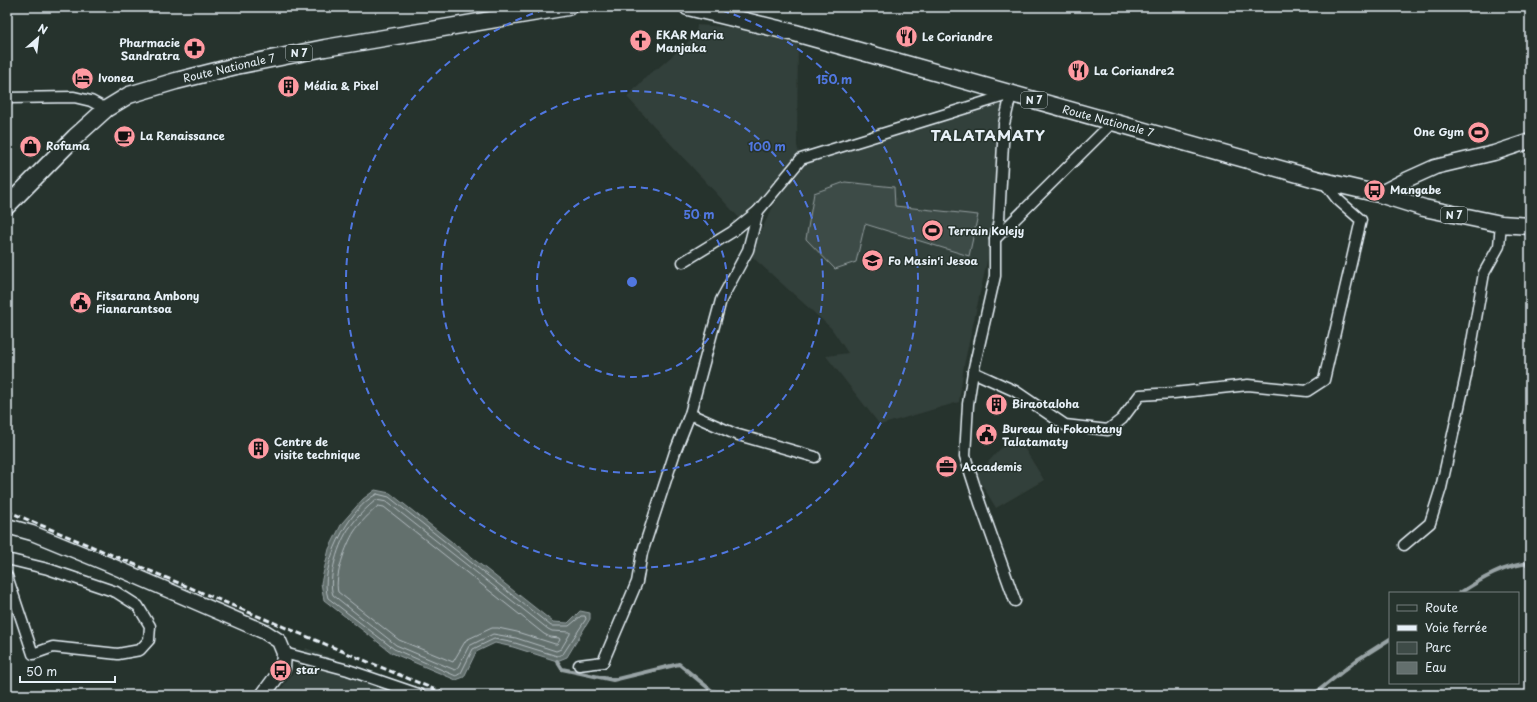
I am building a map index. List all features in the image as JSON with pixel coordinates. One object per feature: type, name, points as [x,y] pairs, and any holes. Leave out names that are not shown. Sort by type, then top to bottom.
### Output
[{"type":"main road","name":"Route Nationale 7","points":[[10,203],[106,108],[129,95],[176,81],[236,66],[324,48],[568,7]]},
{"type":"main road","name":"Route Nationale 7","points":[[688,7],[795,32],[1011,94],[1323,181],[1364,192],[1379,194],[1424,208],[1501,224],[1530,226]]},
{"type":"street","points":[[683,262],[732,232],[758,211],[801,159],[1011,94]]},
{"type":"street","points":[[1011,94],[1004,124],[999,220],[995,239],[995,276],[973,372],[968,404],[965,456],[980,503],[1016,601]]},
{"type":"street","points":[[7,98],[74,97],[91,101],[106,108]]},
{"type":"street","points":[[995,239],[1113,122]]},
{"type":"street","points":[[1379,194],[1435,167],[1494,153],[1530,141]]},
{"type":"street","points":[[973,372],[1015,391],[1065,425],[1108,430],[1122,419],[1140,395],[1248,385],[1307,391],[1324,380],[1361,220],[1336,199],[1323,181]]},
{"type":"street","points":[[579,665],[603,662],[637,582],[642,553],[675,452],[690,414],[721,300],[748,250],[758,211]]},
{"type":"street","points":[[1404,545],[1430,523],[1442,488],[1467,369],[1484,273],[1499,246],[1501,224]]},
{"type":"street","points":[[690,414],[735,434],[815,457]]},
{"type":"street","points":[[7,526],[32,534],[110,565],[265,632],[279,641],[284,653],[283,668],[263,695]]},
{"type":"street","points":[[7,558],[48,569],[116,592],[138,606],[150,626],[150,640],[140,650],[118,654],[53,647],[33,654],[7,576]]},
{"type":"street","points":[[284,653],[348,670],[421,695]]},
{"type":"shaded area","points":[[697,25],[739,28],[798,39],[797,146],[800,156],[743,222],[627,97],[650,73],[657,69],[696,35]]},
{"type":"shaded area","name":"Fo Masin'i Jesoa","points":[[1007,100],[996,221],[964,365],[959,402],[880,425],[826,356],[848,353],[831,328],[749,254],[778,197],[806,163]]},
{"type":"shaded area","points":[[1015,433],[1044,480],[996,508],[976,475]]},
{"type":"shaded area","points":[[306,648],[422,695],[276,695],[298,667]]},
{"type":"green space","name":"Terrain Kolejy","points":[[845,182],[894,187],[895,206],[978,215],[969,256],[865,224],[856,262],[835,269],[806,239],[814,193]]},
{"type":"water","points":[[375,490],[390,493],[553,622],[568,623],[580,611],[590,613],[590,619],[567,657],[557,661],[495,643],[476,652],[464,677],[456,680],[392,653],[324,600],[321,583],[329,549],[342,523],[363,499]]},
{"type":"waterway","points":[[1462,592],[1502,570],[1521,564],[1530,563]]},
{"type":"waterway","points":[[1313,695],[1357,660],[1389,640]]},
{"type":"waterway","points":[[557,661],[562,669],[613,680],[679,664],[712,691],[730,695]]},
{"type":"railway","points":[[7,511],[448,695]]},
{"type":"place","name":"Le Coriandre","points":[[906,37]]},
{"type":"place","name":"EKAR Maria Manjaka","points":[[641,41]]},
{"type":"place","name":"Pharmacie Sandratra","points":[[195,49]]},
{"type":"place","name":"La Coriandre2","points":[[1078,71]]},
{"type":"place","name":"Ivonea","points":[[83,78]]},
{"type":"place","name":"Média & Pixel","points":[[289,86]]},
{"type":"place","name":"One Gym","points":[[1479,132]]},
{"type":"place","name":"La Renaissance","points":[[124,136]]},
{"type":"place","name":"Rofama","points":[[31,146]]},
{"type":"place","name":"Mangabe","points":[[1375,190]]},
{"type":"place","name":"Terrain Kolejy","points":[[932,231]]},
{"type":"place","name":"Fo Masin'i Jesoa","points":[[873,261]]},
{"type":"place","name":"Fitsarana Ambony Fianarantsoa","points":[[80,302]]},
{"type":"place","name":"Biraotaloha","points":[[996,404]]},
{"type":"place","name":"Bureau du Fokontany Talatamaty","points":[[986,435]]},
{"type":"place","name":"Centre de visite technique","points":[[258,448]]},
{"type":"place","name":"Accademis","points":[[946,467]]},
{"type":"place","name":"star","points":[[281,670]]},
{"type":"district","name":"TALATAMATY","points":[[988,136]]}]
